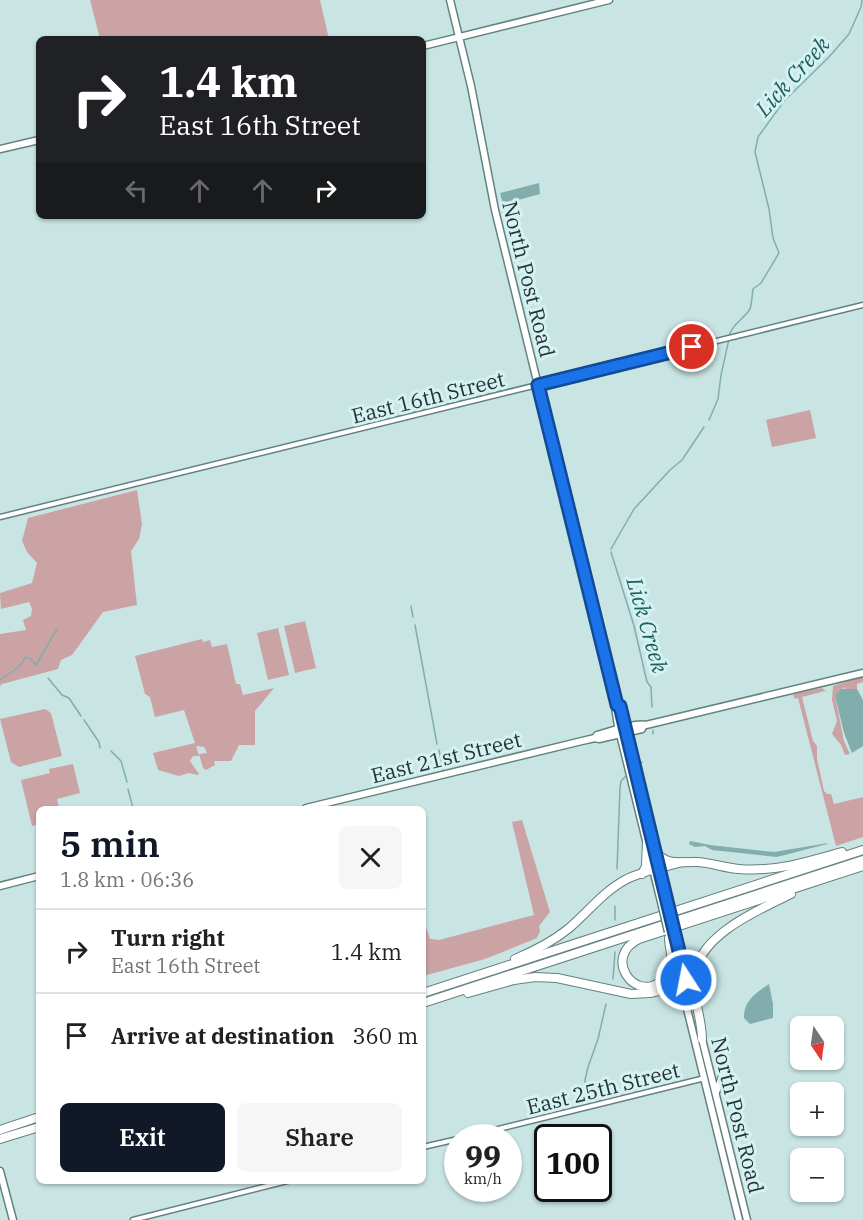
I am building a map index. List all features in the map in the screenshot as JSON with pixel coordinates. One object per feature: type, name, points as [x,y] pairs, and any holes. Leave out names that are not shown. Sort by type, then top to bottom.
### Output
[{"type":"highway","points":[[642,874],[646,866],[647,843]]},
{"type":"highway","points":[[656,852],[666,862],[704,863],[738,869],[774,869],[863,848]]},
{"type":"highway","points":[[426,992],[863,848]]},
{"type":"highway","points":[[426,1003],[863,860]]},
{"type":"highway","points":[[426,992],[508,962],[538,948],[564,932],[615,887],[642,874],[683,862]]},
{"type":"highway","points":[[671,933],[671,966],[664,978],[648,987],[638,985],[628,978],[622,966],[623,954],[639,939],[863,866]]},
{"type":"highway","points":[[702,1039],[694,978],[698,961],[707,946],[722,934],[777,901],[853,869]]},
{"type":"highway","points":[[426,1003],[514,980],[535,977],[558,978],[628,994],[681,986],[686,977]]},
{"type":"highway","points":[[661,990],[677,992],[685,1001]]},
{"type":"highway","points":[[0,1130],[36,1119]]},
{"type":"highway","points":[[0,1139],[36,1127]]},
{"type":"main road","name":"North Post Road","points":[[450,0],[495,210],[617,705],[620,706],[623,731],[647,843],[657,870],[681,986],[715,1093],[747,1220]]},
{"type":"main road","points":[[426,45],[609,0]]},
{"type":"main road","points":[[0,149],[36,141]]},
{"type":"main road","name":"East 21st Street","points":[[314,806],[595,738],[597,735],[623,731],[642,724],[863,673]]},
{"type":"main road","name":"North Post Road","points":[[630,761],[656,852],[657,870]]},
{"type":"main road","points":[[0,886],[36,877]]},
{"type":"main road","name":"North Post Road","points":[[671,933],[686,977],[702,1039],[739,1220]]},
{"type":"main road","points":[[715,1093],[724,1072]]},
{"type":"main road","points":[[0,1171],[13,1220]]},
{"type":"street","name":"East 16th Street","points":[[0,517],[863,305]]},
{"type":"street","name":"East 25th Street","points":[[518,1124],[708,1076]]},
{"type":"street","points":[[426,1146],[444,1142]]},
{"type":"street","points":[[133,1220],[275,1184]]},
{"type":"shaded area","points":[[90,0],[320,0],[328,36],[99,36]]},
{"type":"shaded area","points":[[810,410],[816,438],[772,447],[766,420]]},
{"type":"shaded area","points":[[137,490],[142,524],[139,539],[131,551],[137,605],[103,612],[72,655],[61,660],[58,669],[0,686],[0,634],[26,630],[23,620],[31,616],[32,609],[29,602],[1,609],[0,593],[32,583],[37,563],[27,552],[22,541],[28,518]]},
{"type":"shaded area","points":[[305,621],[316,668],[295,673],[284,626]]},
{"type":"shaded area","points":[[278,628],[289,675],[268,680],[257,633]]},
{"type":"shaded area","points":[[202,639],[203,642],[210,640],[212,647],[227,644],[236,684],[240,684],[243,695],[274,688],[255,711],[255,745],[239,745],[231,761],[214,761],[215,765],[206,770],[203,768],[199,754],[207,753],[204,747],[196,746],[199,756],[193,756],[190,761],[199,774],[189,773],[179,776],[158,770],[153,753],[195,743],[184,710],[155,717],[150,697],[145,694],[135,656]]},
{"type":"shaded area","points":[[863,676],[863,682],[857,684],[857,689],[846,691],[844,687],[835,696],[844,741],[850,754],[845,755],[841,745],[832,734],[837,721],[832,700],[833,686]]},
{"type":"shaded area","points":[[822,688],[827,692],[802,697],[813,741],[817,746],[817,759],[824,791],[831,794],[834,804],[863,797],[863,837],[836,846],[798,698],[795,699],[793,695]]},
{"type":"shaded area","points":[[45,709],[51,713],[62,756],[19,767],[11,762],[0,719]]},
{"type":"shaded area","points":[[73,764],[80,793],[57,799],[59,806],[36,806],[36,825],[32,826],[21,780],[50,773],[49,769]]},
{"type":"shaded area","points":[[522,820],[550,912],[539,926],[540,931],[537,938],[485,959],[426,975],[426,927],[430,939],[439,940],[534,915],[512,822]]},
{"type":"water","points":[[539,183],[540,194],[503,204],[500,193]]},
{"type":"water","points":[[841,689],[857,689],[863,700],[863,746],[852,753],[844,733],[835,696]]},
{"type":"water","points":[[690,841],[774,852],[828,843],[777,857],[712,850],[705,846],[695,847],[689,844]]},
{"type":"water","points":[[769,984],[773,1018],[750,1024],[744,1018],[746,1006]]},
{"type":"waterway","name":"Lick Creek","points":[[729,336],[750,309],[753,289],[761,283],[779,253],[773,238],[769,209],[755,152],[758,137],[784,101],[849,34],[862,0]]},
{"type":"waterway","name":"Lick Creek","points":[[709,420],[718,399],[729,339]]},
{"type":"waterway","name":"Lick Creek","points":[[611,549],[634,509],[682,460],[704,427]]},
{"type":"waterway","name":"Lick Creek","points":[[611,552],[634,626],[647,682],[651,687],[652,707]]},
{"type":"waterway","points":[[411,606],[413,617]]},
{"type":"waterway","points":[[415,625],[437,744]]},
{"type":"waterway","points":[[0,680],[19,667],[26,657],[36,665],[57,629]]},
{"type":"waterway","points":[[48,678],[62,695],[69,698],[81,716]]},
{"type":"waterway","points":[[84,720],[99,742],[100,748]]},
{"type":"waterway","points":[[439,750],[443,770]]},
{"type":"waterway","points":[[111,751],[121,761],[127,782]]},
{"type":"waterway","name":"Lick Creek","points":[[617,869],[620,788],[621,781],[626,776]]},
{"type":"waterway","points":[[128,789],[132,806]]},
{"type":"waterway","name":"Lick Creek","points":[[615,906],[615,920]]},
{"type":"waterway","name":"Lick Creek","points":[[613,979],[615,952]]},
{"type":"waterway","name":"Lick Creek","points":[[584,1102],[585,1080],[606,1004]]},
{"type":"route","points":[[686,980],[634,760],[620,706],[617,705],[538,385],[692,347]]}]
